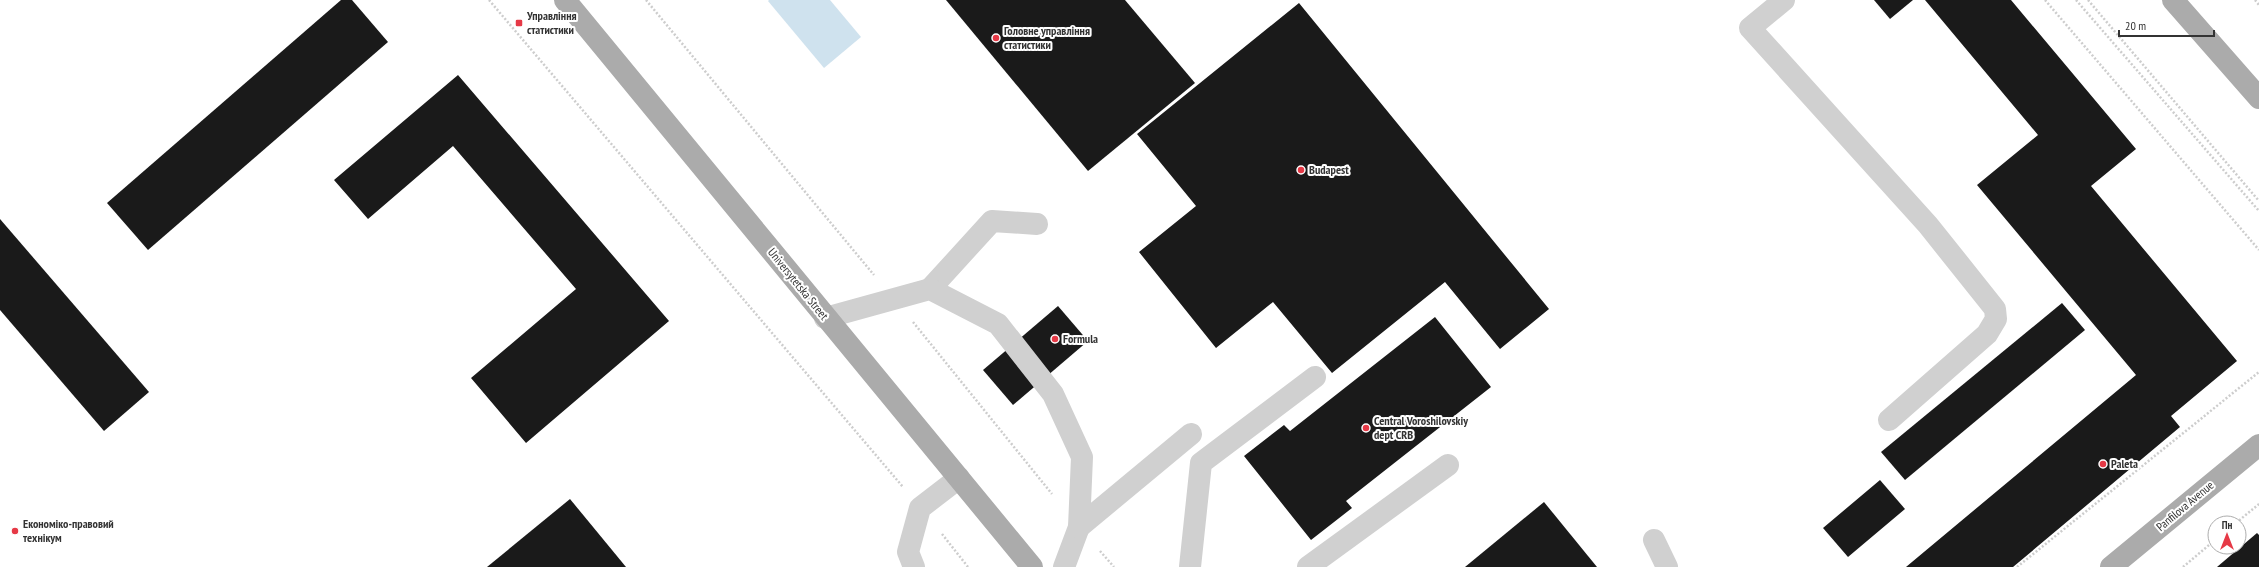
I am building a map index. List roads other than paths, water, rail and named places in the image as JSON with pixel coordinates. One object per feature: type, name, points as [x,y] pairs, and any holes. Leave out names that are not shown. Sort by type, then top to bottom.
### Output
[{"type":"main road","name":"Universytetska Street","points":[[564,0],[1032,567]]},
{"type":"main road","points":[[2173,0],[2259,98]]},
{"type":"main road","name":"Panfilova Avenue","points":[[2111,567],[2259,445]]},
{"type":"lane","points":[[1784,0],[1750,28],[1928,226],[1995,309],[1996,319],[1987,334],[1889,420]]},
{"type":"lane","points":[[825,318],[930,289],[992,221],[1037,224]]},
{"type":"lane","points":[[930,289],[998,324],[1053,394],[1082,458],[1079,527],[1064,567]]},
{"type":"lane","points":[[1190,567],[1201,463],[1315,377]]},
{"type":"lane","points":[[1079,527],[1191,434]]},
{"type":"lane","points":[[1308,567],[1448,465]]},
{"type":"lane","points":[[914,567],[908,552],[920,508],[959,478]]},
{"type":"lane","points":[[1654,540],[1667,567]]},
{"type":"water","points":[[830,0],[861,37],[824,68],[768,1]]},
{"type":"place","name":"Управління статистики","points":[[519,23]]},
{"type":"place","name":"Головне управління статистики","points":[[996,38]]},
{"type":"place","name":"Budapest","points":[[1301,170]]},
{"type":"place","name":"Formula","points":[[1055,339]]},
{"type":"place","name":"Central Voroshilovskiy dept CRB","points":[[1366,428]]},
{"type":"place","name":"Paleta","points":[[2103,464]]},
{"type":"place","name":"Економіко-правовий технікум","points":[[15,531]]}]
